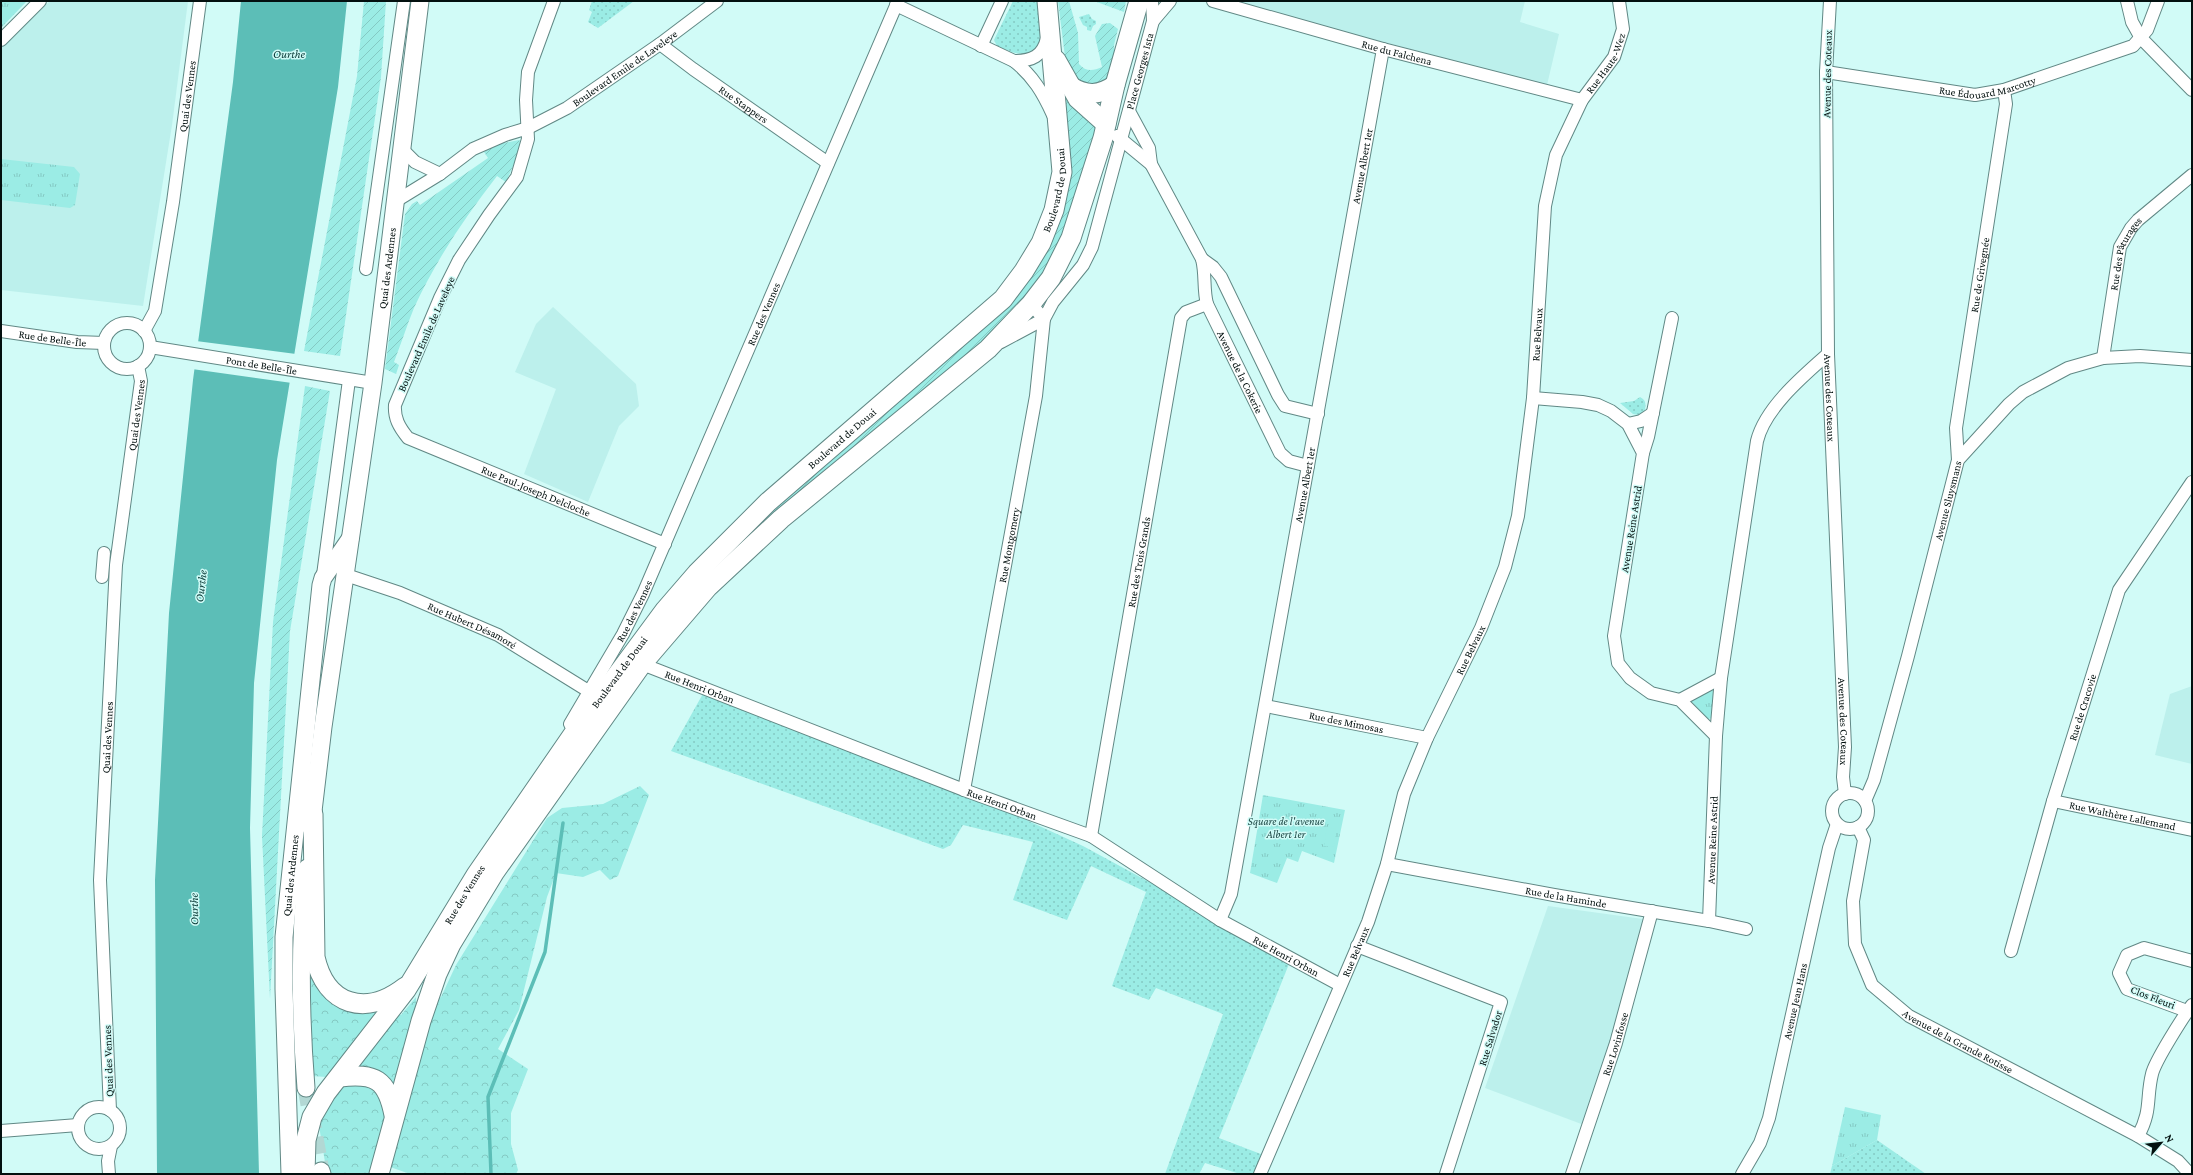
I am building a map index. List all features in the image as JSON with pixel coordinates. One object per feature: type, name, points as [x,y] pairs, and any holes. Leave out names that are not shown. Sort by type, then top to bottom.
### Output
[{"type":"main road","name":"Quai des Ardennes","points":[[306,1088],[302,1040],[300,952],[313,814],[323,727],[352,536],[373,383],[403,150],[420,1]]},
{"type":"main road","name":"Boulevard de Douai","points":[[574,734],[665,610],[697,573],[768,502],[1003,299],[1028,265],[1040,243],[1054,210],[1062,172],[1047,1]]},
{"type":"main road","name":"Boulevard de Douai","points":[[642,664],[708,587],[781,519],[988,349],[1031,304],[1051,278],[1071,238],[1106,124],[1115,85],[1139,1]]},
{"type":"main road","points":[[1051,50],[1078,99],[1106,124]]},
{"type":"main road","points":[[1070,86],[1087,94],[1107,90],[1115,85]]},
{"type":"main road","name":"Quai des Ardennes","points":[[308,1173],[284,989],[285,930],[323,578],[352,536]]},
{"type":"main road","name":"Rue des Vennes","points":[[379,1174],[394,1116],[431,990],[457,932],[494,873],[642,664]]},
{"type":"main road","name":"Rue des Vennes","points":[[308,1173],[306,1140],[312,1117],[326,1093],[340,1077],[412,982],[476,875],[574,734]]},
{"type":"main road","points":[[313,814],[315,957],[320,975],[334,995],[352,1003],[365,1004],[389,998],[412,982]]},
{"type":"main road","points":[[340,1077],[359,1075],[373,1078],[381,1082],[391,1101],[394,1116]]},
{"type":"street","points":[[1,40],[40,1]]},
{"type":"street","name":"Quai des Vennes","points":[[144,332],[155,311],[190,81],[200,1]]},
{"type":"street","name":"Quai des Ardennes","points":[[366,269],[404,1]]},
{"type":"street","points":[[528,128],[526,100],[528,72],[554,1]]},
{"type":"street","name":"Boulevard Emile de Laveleye","points":[[396,201],[440,174],[484,143],[528,128],[567,108],[660,44],[717,1]]},
{"type":"street","points":[[981,46],[1002,1]]},
{"type":"street","name":"Place Georges Ista","points":[[1121,141],[1153,21],[1152,1]]},
{"type":"street","points":[[1153,21],[1170,1]]},
{"type":"street","name":"Rue du Falchena","points":[[1213,1],[1250,5],[1383,49],[1582,100]]},
{"type":"street","name":"Rue Haute-Wez","points":[[1582,100],[1614,57],[1623,29],[1619,1]]},
{"type":"street","name":"Avenue des Coteaux","points":[[1830,1],[1826,72],[1828,354],[1845,747],[1842,777],[1845,794]]},
{"type":"street","points":[[2127,1],[2132,22],[2142,38],[2192,90]]},
{"type":"street","points":[[2142,38],[2147,30],[2158,1]]},
{"type":"street","points":[[897,3],[981,46],[1014,61],[1028,61],[1038,56],[1046,44],[1049,30]]},
{"type":"street","name":"Rue des Vennes","points":[[574,734],[569,726],[590,692],[640,600],[897,3]]},
{"type":"street","name":"Rue Édouard Marcotty","points":[[1826,72],[1975,95],[2004,90],[2133,46],[2142,38]]},
{"type":"street","name":"Rue Stappers","points":[[660,44],[693,69],[828,163]]},
{"type":"street","name":"Avenue Albert 1er","points":[[1220,920],[1232,894],[1383,49]]},
{"type":"street","name":"Boulevard de Douai","points":[[1014,61],[1028,72],[1040,88],[1058,126]]},
{"type":"street","name":"Rue de Grivegnée","points":[[1958,460],[1956,428],[2006,104],[2004,90]]},
{"type":"street","name":"Rue Belvaux","points":[[1260,1174],[1357,946],[1387,864],[1404,794],[1427,738],[1481,628],[1505,567],[1518,516],[1533,398],[1545,206],[1556,155],[1582,100]]},
{"type":"street","name":"Avenue de la Cokerie","points":[[1129,111],[1149,148],[1152,164],[1202,259],[1206,272],[1205,297],[1207,304],[1280,453],[1288,461],[1308,466]]},
{"type":"street","name":"Avenue de la Cokerie","points":[[1106,124],[1121,141],[1152,164]]},
{"type":"street","name":"Boulevard Emile de Laveleye","points":[[408,438],[398,427],[394,413],[395,405],[440,298],[459,260],[517,177],[528,139],[528,128]]},
{"type":"street","points":[[1031,304],[1044,319],[1053,302],[1083,265],[1092,247],[1121,141]]},
{"type":"street","points":[[403,150],[415,162],[440,174]]},
{"type":"street","name":"Rue des Pâturages","points":[[2103,358],[2120,247],[2131,228],[2138,220],[2192,175]]},
{"type":"street","name":"Avenue de la Cokerie","points":[[1202,259],[1213,267],[1221,278],[1282,402],[1290,408],[1318,414]]},
{"type":"street","name":"Rue des Trois Grands","points":[[1091,836],[1181,318],[1186,312],[1207,304]]},
{"type":"street","name":"Avenue Reine Astrid","points":[[1672,318],[1653,413],[1643,453],[1614,636],[1618,663],[1640,686],[1652,693],[1680,700]]},
{"type":"street","name":"Boulevard de Douai","points":[[988,349],[1044,319]]},
{"type":"street","name":"Rue Montgomery","points":[[964,790],[1036,396],[1044,319]]},
{"type":"street","points":[[104,343],[110,331],[118,325],[128,323],[144,332],[150,347]]},
{"type":"street","name":"Rue de Belle-Île","points":[[1,331],[77,342],[104,343]]},
{"type":"street","name":"Quai des Vennes","points":[[104,343],[106,356],[115,366],[127,369],[138,366],[146,360],[150,347]]},
{"type":"street","name":"Pont de Belle-Île","points":[[150,347],[373,383]]},
{"type":"street","name":"Avenue Reine Astrid","points":[[1709,921],[1713,867],[1716,736],[1720,678],[1759,430],[1771,413],[1802,377],[1828,354]]},
{"type":"street","name":"Avenue Sluysmans","points":[[1865,801],[1874,780],[1906,664],[1958,460],[2010,404],[2024,392],[2068,368],[2103,358],[2140,356],[2192,360]]},
{"type":"street","name":"Quai des Vennes","points":[[110,1110],[100,880],[116,565],[141,381],[138,366]]},
{"type":"street","name":"Quai des Ardennes","points":[[323,578],[349,380]]},
{"type":"street","points":[[1533,398],[1598,405],[1611,411],[1628,424],[1643,453]]},
{"type":"street","points":[[1628,424],[1641,421],[1653,413]]},
{"type":"street","name":"Rue Paul-Joseph Delcloche","points":[[408,438],[665,544]]},
{"type":"street","name":"Rue de Cracovie","points":[[2010,951],[2053,801],[2119,590],[2192,482]]},
{"type":"street","points":[[102,577],[104,553]]},
{"type":"street","name":"Rue Hubert Désamoré","points":[[346,575],[400,593],[498,635],[590,692]]},
{"type":"street","name":"Rue Henri Orban","points":[[642,664],[964,790],[1091,836],[1220,920],[1340,985]]},
{"type":"street","points":[[1716,736],[1680,700],[1720,678]]},
{"type":"street","name":"Rue des Mimosas","points":[[1266,706],[1427,738]]},
{"type":"street","points":[[1845,794],[1859,796],[1865,801],[1868,810],[1866,820],[1858,827],[1851,829],[1844,828],[1837,824],[1832,815],[1833,804],[1838,798],[1845,794]]},
{"type":"street","name":"Rue Walthère Lallemand","points":[[2053,801],[2192,830]]},
{"type":"street","name":"Avenue Jean Hans","points":[[1742,1174],[1760,1143],[1769,1118],[1829,848],[1837,824]]},
{"type":"street","name":"Avenue de la Grande Rotisse","points":[[1858,827],[1864,840],[1853,901],[1855,944],[1872,985],[1909,1016],[2138,1136],[2178,1162],[2190,1174]]},
{"type":"street","name":"Rue de la Haminde","points":[[1387,864],[1709,921],[1746,929]]},
{"type":"street","name":"Rue Lovinfosse","points":[[1572,1174],[1616,1043],[1652,912]]},
{"type":"street","name":"Rue Salvador","points":[[1357,946],[1501,1002],[1446,1174]]},
{"type":"street","name":"Clos Fleuri","points":[[2138,1136],[2146,1122],[2152,1072],[2190,1007],[2127,989],[2119,973],[2127,955],[2144,948],[2192,961]]},
{"type":"street","points":[[104,1107],[110,1110],[116,1115],[120,1128],[116,1141],[111,1146],[104,1148],[91,1148],[80,1139],[78,1125],[84,1113],[90,1109],[104,1107]]},
{"type":"street","points":[[1,1131],[78,1125]]},
{"type":"street","points":[[109,1174],[108,1161],[111,1146]]},
{"type":"shaded area","points":[[50,1],[188,1],[172,125],[143,306],[1,290],[1,48]]},
{"type":"shaded area","points":[[1228,1],[1525,1],[1520,22],[1559,34],[1547,85]]},
{"type":"shaded area","points":[[553,307],[636,384],[639,406],[619,426],[588,502],[524,474],[556,389],[515,372],[536,324]]},
{"type":"shaded area","points":[[2192,686],[2192,764],[2155,755],[2170,694]]},
{"type":"shaded area","points":[[1548,906],[1643,919],[1616,1024],[1584,1125],[1485,1088]]},
{"type":"green space","points":[[1,1],[27,1],[1,28]]},
{"type":"green space","points":[[364,1],[386,1],[381,77],[340,356],[304,351],[357,76]]},
{"type":"green space","points":[[592,1],[634,1],[598,28],[588,22],[592,12],[589,10]]},
{"type":"green space","points":[[1013,1],[1038,1],[1042,40],[1038,50],[1021,54],[1008,51],[997,46],[994,40]]},
{"type":"green space","points":[[1058,1],[1069,1],[1078,33],[1079,64],[1087,70],[1102,67],[1095,36],[1102,24],[1110,23],[1118,29],[1114,45],[1115,68],[1103,85],[1081,85],[1066,65]]},
{"type":"green space","points":[[1094,1],[1126,1],[1124,12]]},
{"type":"green space","points":[[1089,14],[1092,19],[1096,21],[1096,24],[1093,26],[1091,31],[1087,30],[1087,27],[1083,25],[1079,17]]},
{"type":"green space","points":[[1062,86],[1100,128],[1064,246],[1017,314],[710,580],[728,550],[1050,244]]},
{"type":"green space","points":[[519,140],[521,142],[520,150],[506,182],[497,176],[452,239],[423,290],[411,314],[394,362],[399,365],[396,374],[385,369],[405,214],[412,204],[417,201],[420,205],[488,158],[484,152],[499,144]]},
{"type":"green space","points":[[1,159],[74,167],[80,174],[75,205],[70,208],[1,200]]},
{"type":"green space","points":[[305,386],[330,391],[290,631],[270,999],[262,836],[273,622]]},
{"type":"green space","points":[[1640,397],[1645,402],[1645,410],[1639,415],[1633,414],[1620,403],[1634,401]]},
{"type":"green space","points":[[1713,688],[1717,691],[1712,718],[1708,719],[1690,700]]},
{"type":"green space","points":[[705,690],[963,791],[1083,846],[1291,959],[1219,1138],[1266,1156],[1259,1174],[1240,1174],[1205,1163],[1199,1174],[1165,1174],[1223,1014],[1156,988],[1149,1000],[1112,986],[1146,892],[1091,866],[1067,920],[1013,900],[1033,842],[963,825],[951,845],[943,849],[671,751]]},
{"type":"green space","points":[[640,786],[649,795],[618,876],[610,880],[600,870],[583,877],[556,873],[547,897],[519,1010],[498,1049],[528,1069],[511,1113],[511,1144],[518,1170],[516,1174],[410,1174],[376,1162],[373,1174],[327,1174],[318,1120],[341,1078],[312,1076],[308,953],[316,978],[401,1015],[416,997],[416,1010],[441,997],[456,965],[547,818],[562,808],[603,804]]},
{"type":"green space","name":"Square de l'avenue Albert 1er","points":[[1263,795],[1345,810],[1334,863],[1302,851],[1298,862],[1287,858],[1277,883],[1250,873]]},
{"type":"green space","points":[[1327,827],[1336,829],[1334,847],[1324,846]]},
{"type":"green space","points":[[1845,1107],[1881,1115],[1877,1140],[1832,1166]]},
{"type":"green space","points":[[1877,1140],[1926,1174],[1830,1174],[1832,1166]]},
{"type":"water","name":"Ourthe","points":[[241,1],[347,1],[338,87],[277,460],[254,683],[250,828],[259,1174],[157,1174],[155,880],[169,613],[193,380],[233,82]]},
{"type":"pier","points":[[196,341],[296,354],[292,383],[192,369]]},
{"type":"waterway","points":[[491,1174],[488,1097],[545,952],[563,823]]},
{"type":"tunnel","points":[[306,1088],[321,1171]]}]
